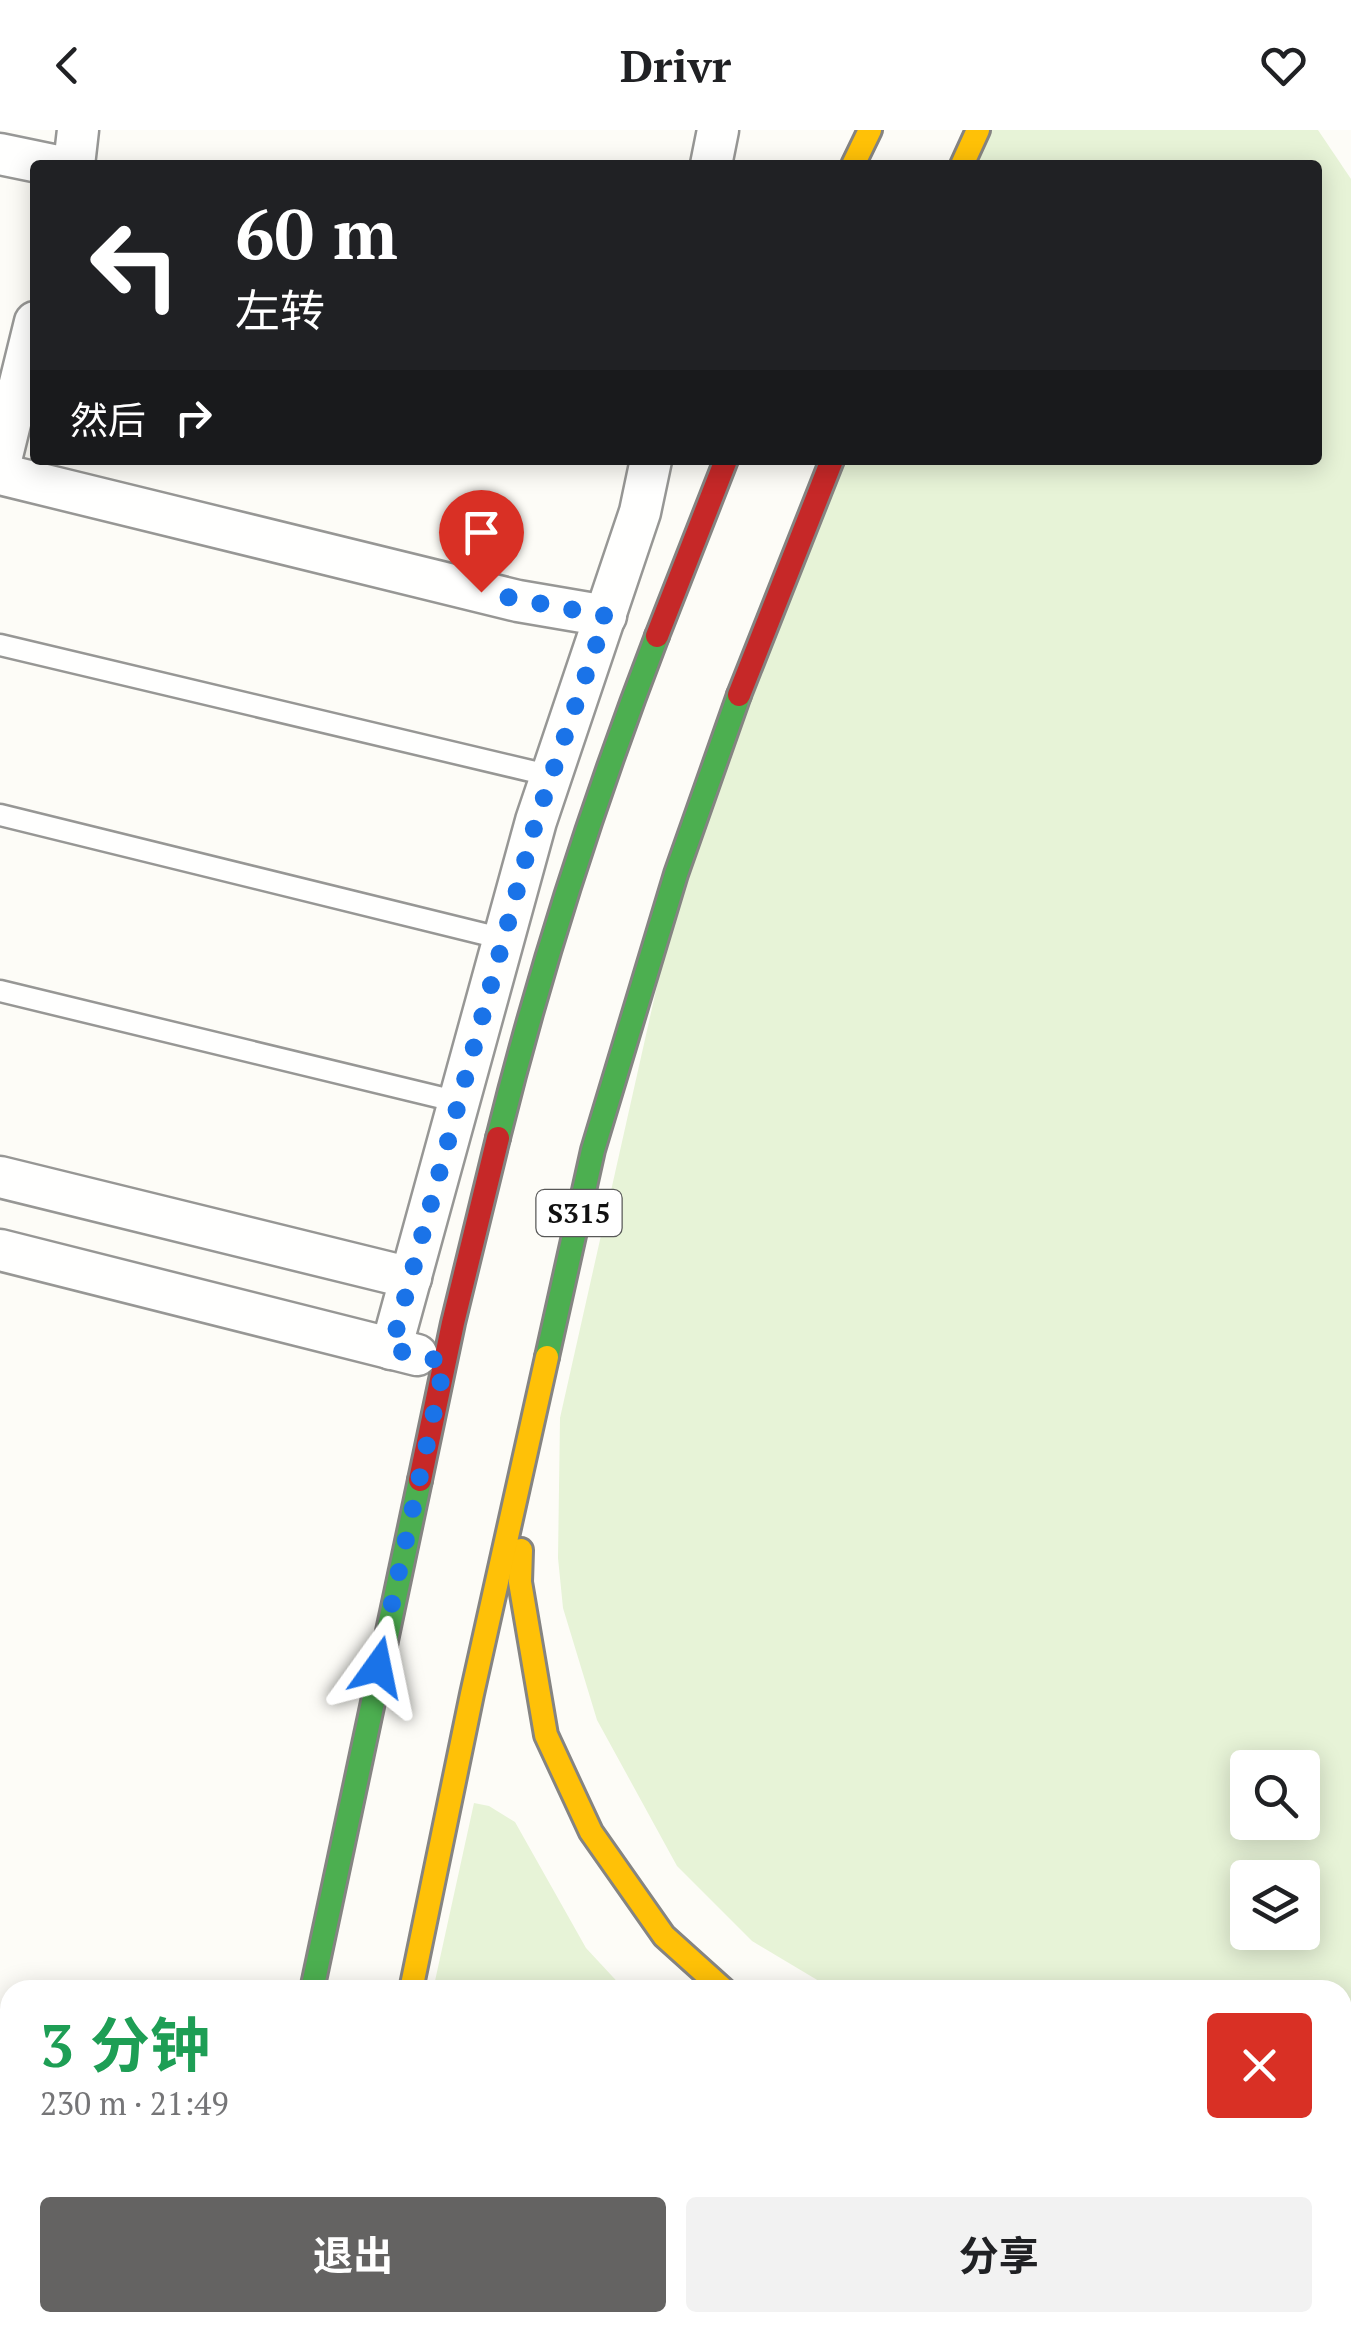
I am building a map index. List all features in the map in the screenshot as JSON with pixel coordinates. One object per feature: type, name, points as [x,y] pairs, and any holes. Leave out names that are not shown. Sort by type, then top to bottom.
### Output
[{"type":"main road","points":[[855,160],[870,130]]},
{"type":"main road","points":[[964,160],[978,130]]},
{"type":"main road","points":[[314,1980],[445,1362],[531,1010],[584,840],[635,696],[724,465]]},
{"type":"main road","name":"S315","points":[[413,1980],[593,1150],[653,949],[732,714],[830,465]]},
{"type":"main road","points":[[526,1445],[520,1582],[546,1735],[591,1832],[664,1936],[713,1980]]},
{"type":"street","points":[[75,160],[78,130]]},
{"type":"street","points":[[711,160],[718,130]]},
{"type":"street","points":[[0,154],[30,160]]},
{"type":"street","points":[[0,464],[30,342]]},
{"type":"street","points":[[391,1349],[504,938],[552,776],[640,512],[650,465]]},
{"type":"street","points":[[0,474],[518,601],[606,616]]},
{"type":"street","points":[[0,1177],[411,1278]]},
{"type":"street","points":[[0,1250],[445,1362]]},
{"type":"lane","points":[[0,645],[552,776]]},
{"type":"lane","points":[[0,815],[504,938]]},
{"type":"lane","points":[[0,991],[460,1102]]},
{"type":"green space","points":[[983,130],[1318,130],[1351,179],[1351,1980],[817,1980],[752,1941],[677,1866],[597,1720],[563,1608],[558,1558],[560,1418],[670,928],[833,465],[1322,465],[1322,160],[968,160]]},
{"type":"green space","points":[[474,1803],[489,1806],[515,1822],[586,1948],[616,1980],[435,1980]]},
{"type":"traffic: fast","points":[[498,1138],[570,885],[657,636]]},
{"type":"traffic: fast","points":[[547,1357],[593,1150],[676,874],[739,695]]},
{"type":"traffic: fast","points":[[314,1980],[420,1480]]},
{"type":"traffic: slow","points":[[855,160],[870,130]]},
{"type":"traffic: slow","points":[[964,160],[978,130]]},
{"type":"traffic: slow","points":[[413,1980],[547,1357]]},
{"type":"traffic: slow","points":[[521,1550],[520,1582],[546,1735],[591,1832],[664,1936],[713,1980]]},
{"type":"traffic: jam","points":[[657,636],[724,465]]},
{"type":"traffic: jam","points":[[739,695],[830,465]]},
{"type":"traffic: jam","points":[[420,1480],[498,1138]]},
{"type":"route","points":[[378,1667],[445,1362],[391,1349],[536,821],[606,616],[481,592]]}]
